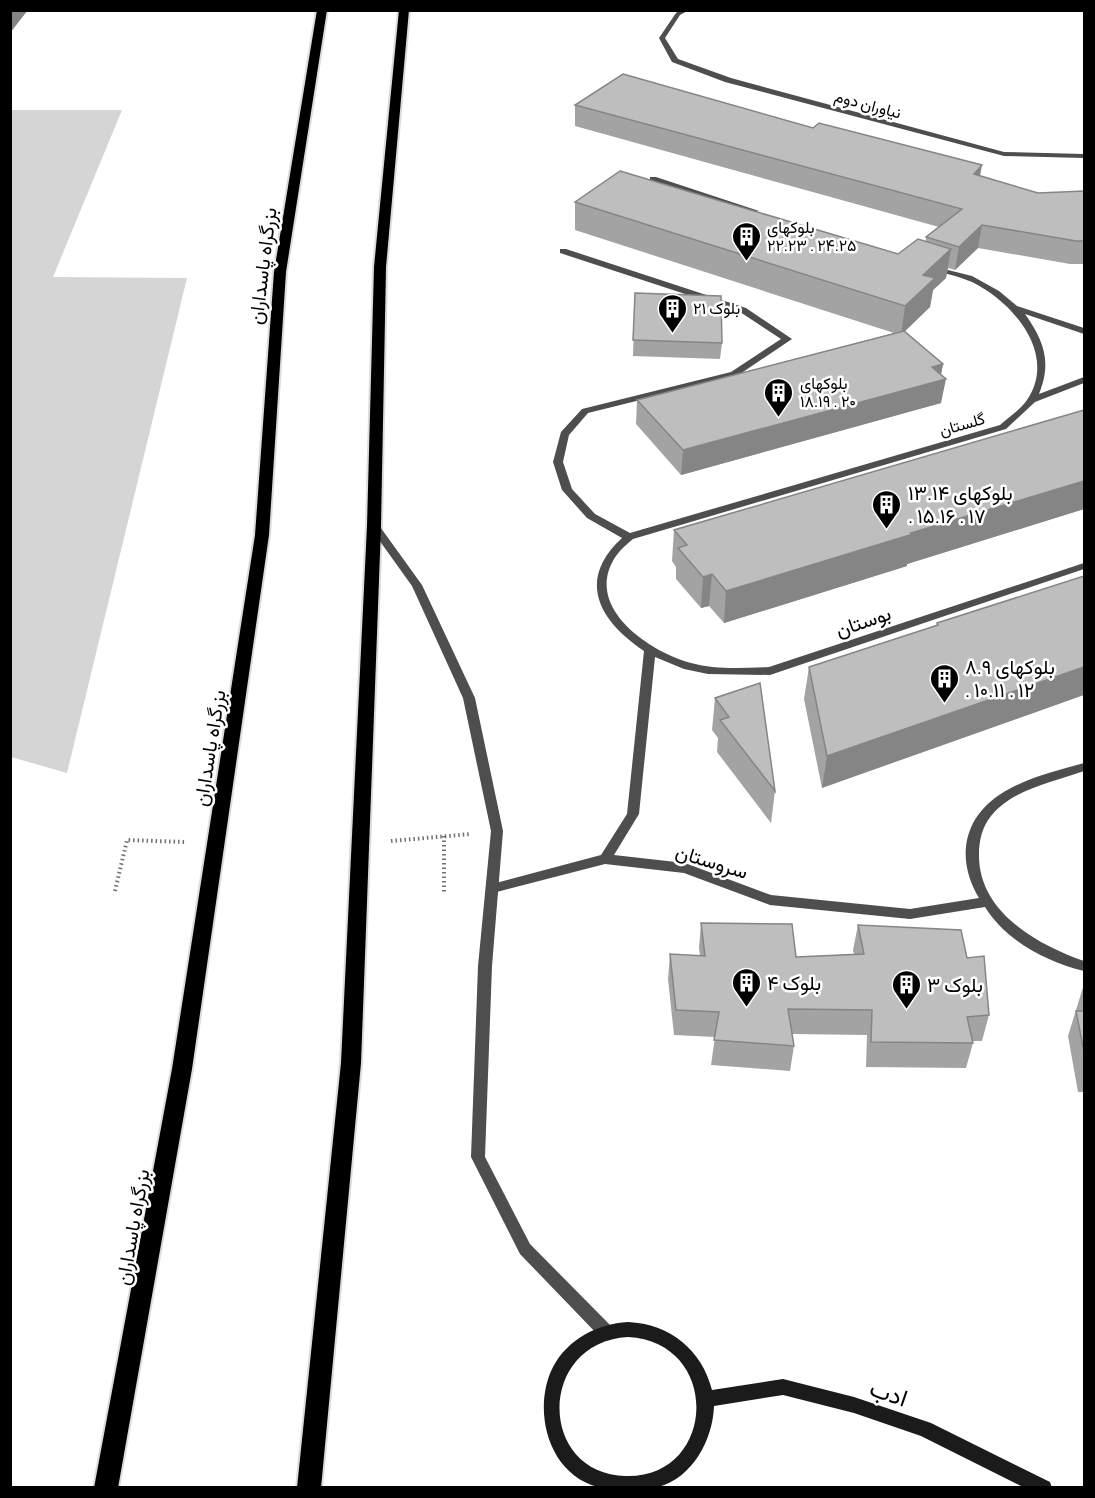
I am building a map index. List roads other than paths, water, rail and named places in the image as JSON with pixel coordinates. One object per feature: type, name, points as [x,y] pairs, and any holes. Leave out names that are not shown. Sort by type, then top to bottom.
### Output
[{"type":"highway","name":"بزرگراه پاسداران","points":[[106,1488],[182,1069],[262,535],[279,272],[322,10]]},
{"type":"highway","points":[[309,1488],[351,1063],[374,526],[380,267],[404,10]]},
{"type":"main road","points":[[633,1331],[651,1335],[682,1352],[699,1373],[707,1399],[706,1425],[696,1450],[677,1469],[652,1484],[624,1483],[596,1475],[572,1460],[556,1437],[549,1410],[551,1384],[563,1361],[582,1343],[606,1332],[633,1331]]},
{"type":"main road","name":"ادب","points":[[707,1399],[783,1387],[854,1405],[925,1429],[1044,1488]]},
{"type":"street","name":"نیاوران دوم","points":[[686,10],[678,14],[662,38],[675,60],[728,80],[1004,154],[1084,156]]},
{"type":"street","points":[[653,179],[765,215]]},
{"type":"street","points":[[493,888],[605,859],[633,814],[650,651],[622,630],[606,606],[601,581],[610,557],[629,537],[591,516],[567,490],[558,462],[564,434],[585,411],[734,374],[787,339],[743,310],[563,251]]},
{"type":"street","name":"گلستان","points":[[629,537],[1003,427],[1032,400],[1043,369],[1037,338],[1014,308],[979,282],[923,265]]},
{"type":"street","points":[[1014,308],[1084,331]]},
{"type":"street","points":[[1032,400],[1084,380]]},
{"type":"street","points":[[374,526],[417,585],[470,698],[497,831],[485,966],[478,1157],[525,1249],[606,1332]]},
{"type":"street","name":"بوستان","points":[[650,651],[686,666],[728,673],[770,671],[1084,566]]},
{"type":"street","points":[[1084,767],[1012,793],[986,813],[972,840],[973,870],[987,902],[1015,932],[1054,956],[1084,966]]},
{"type":"street","name":"سروستان","points":[[605,859],[685,868],[770,900],[910,914],[987,902]]},
{"type":"place","name":"بلوکهای ۲۲.۲۳ . ۲۴.۲۵","points":[[746,262]]},
{"type":"place","name":"بلوک ۲۱","points":[[672,334]]},
{"type":"place","name":"بلوکهای ۱۸.۱۹ . ۲۰","points":[[779,418]]},
{"type":"place","name":"بلوکهای ۱۳.۱۴ . ۱۵.۱۶ . ۱۷","points":[[887,530]]},
{"type":"place","name":"بلوکهای ۸.۹ . ۱۰.۱۱ . ۱۲","points":[[944,704]]},
{"type":"place","name":"بلوک ۴","points":[[746,1008]]},
{"type":"place","name":"بلوک ۳","points":[[906,1010]]}]
